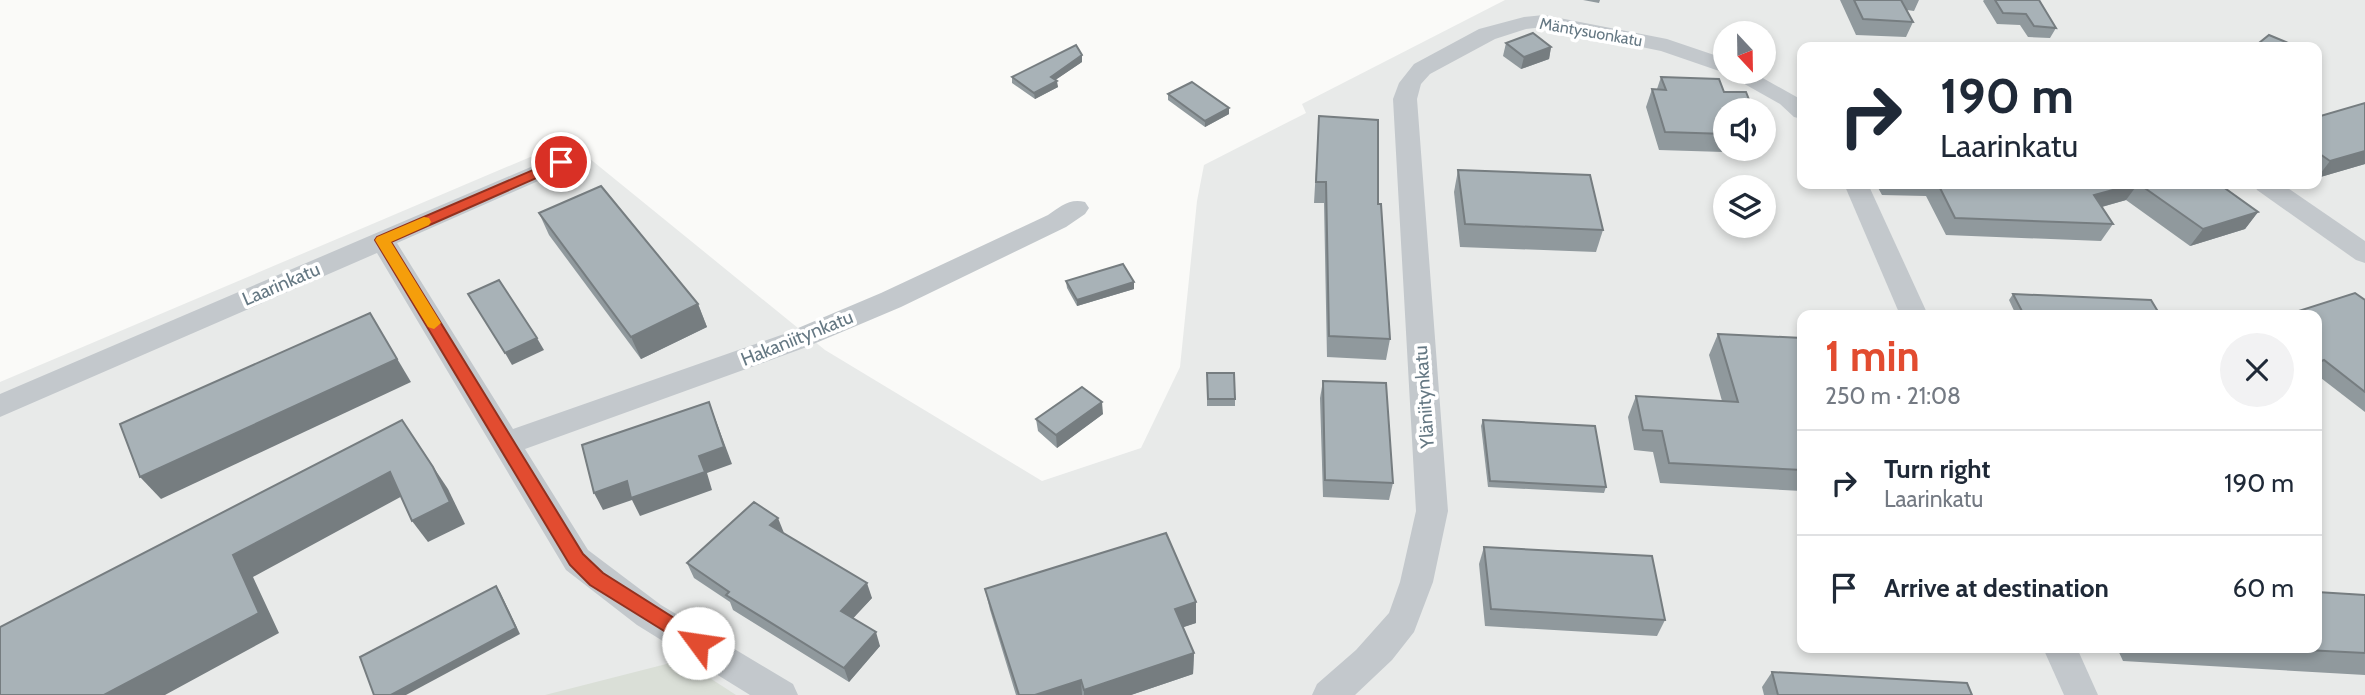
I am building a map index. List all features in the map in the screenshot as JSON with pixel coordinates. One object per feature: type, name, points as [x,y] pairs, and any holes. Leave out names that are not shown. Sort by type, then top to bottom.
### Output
[{"type":"street","name":"Mäntysuonkatu","points":[[1422,69],[1487,34],[1524,23],[1544,21],[1667,46],[1713,62]]},
{"type":"street","name":"Yläniitynkatu","points":[[1329,695],[1344,684],[1401,624],[1421,566],[1432,511],[1405,99],[1410,83],[1422,69]]},
{"type":"street","points":[[1761,84],[1797,101]]},
{"type":"street","name":"Laarinkatu","points":[[0,406],[561,162]]},
{"type":"street","points":[[1858,189],[1912,310]]},
{"type":"street","points":[[2273,189],[2365,254]]},
{"type":"street","name":"Hakaniitynkatu","points":[[507,443],[794,341],[891,300],[1056,221],[1076,208]]},
{"type":"street","points":[[382,240],[577,560],[597,579],[780,695]]},
{"type":"street","points":[[2062,653],[2081,695]]},
{"type":"shaded area","points":[[1505,0],[2365,0],[2365,695],[0,695],[0,382],[568,141],[825,350],[1042,481],[1141,448],[1180,367],[1197,201],[1204,165],[1306,113],[1302,104]]},
{"type":"shaded area","points":[[682,660],[736,695],[545,695]]},
{"type":"building","points":[[1854,0],[1901,0],[1913,22],[1863,19]]},
{"type":"building","points":[[1995,0],[2039,0],[2056,28],[2034,26],[2026,14],[2003,13]]},
{"type":"building","points":[[1533,33],[1551,47],[1524,57],[1506,43]]},
{"type":"building","points":[[2269,35],[2286,42],[2260,42]]},
{"type":"building","points":[[1076,45],[1082,55],[1051,77],[1057,81],[1034,93],[1012,77]]},
{"type":"building","points":[[1661,77],[1713,79],[1713,84],[1721,84],[1724,92],[1746,92],[1748,98],[1713,98],[1713,134],[1665,132],[1652,89],[1666,90]]},
{"type":"building","points":[[1192,82],[1229,108],[1205,121],[1168,94]]},
{"type":"building","points":[[2365,103],[2365,151],[2330,161],[2322,155],[2322,116]]},
{"type":"building","points":[[1319,116],[1378,120],[1378,204],[1381,204],[1390,339],[1329,336],[1326,182],[1316,182]]},
{"type":"building","points":[[1458,170],[1590,175],[1603,230],[1465,224]]},
{"type":"building","points":[[601,186],[698,304],[631,337],[539,213]]},
{"type":"building","points":[[1940,189],[2116,189],[2094,195],[2113,224],[1955,218]]},
{"type":"building","points":[[2146,189],[2226,189],[2258,212],[2203,229]]},
{"type":"building","points":[[1123,264],[1134,282],[1077,300],[1066,281]]},
{"type":"building","points":[[499,280],[537,338],[505,353],[468,294]]},
{"type":"building","points":[[2355,293],[2365,300],[2365,392],[2322,361],[2322,310],[2302,310]]},
{"type":"building","points":[[2013,294],[2151,300],[2157,310],[2021,310]]},
{"type":"building","points":[[370,313],[397,359],[140,477],[120,424]]},
{"type":"building","points":[[1718,334],[1797,338],[1797,470],[1669,463],[1662,431],[1643,430],[1636,396],[1738,402]]},
{"type":"building","points":[[1207,373],[1234,373],[1235,399],[1208,399]]},
{"type":"building","points":[[1323,381],[1386,383],[1393,483],[1325,480]]},
{"type":"building","points":[[1082,387],[1102,402],[1056,435],[1036,419]]},
{"type":"building","points":[[709,402],[724,447],[699,456],[705,472],[631,498],[627,481],[594,493],[582,445]]},
{"type":"building","points":[[402,420],[433,467],[450,502],[412,521],[390,472],[233,555],[259,613],[104,695],[0,695],[0,627]]},
{"type":"building","points":[[1483,420],[1595,426],[1606,487],[1490,481]]},
{"type":"building","points":[[754,502],[778,518],[770,525],[867,583],[841,611],[876,632],[844,668],[726,595],[729,592],[687,563]]},
{"type":"building","points":[[1166,533],[1196,602],[1175,609],[1194,653],[1084,690],[1081,680],[1035,695],[1019,695],[985,589]]},
{"type":"building","points":[[1484,547],[1652,556],[1665,620],[1491,609]]},
{"type":"building","points":[[496,586],[516,628],[391,695],[374,695],[360,657]]},
{"type":"building","points":[[2322,592],[2365,595],[2365,653],[2322,651]]},
{"type":"building","points":[[1772,672],[1967,683],[1972,695],[1778,695]]},
{"type":"slow traffic","points":[[424,222],[382,240],[434,323]]},
{"type":"route","points":[[561,162],[382,240],[577,560],[597,579],[636,606],[698,643]]}]
